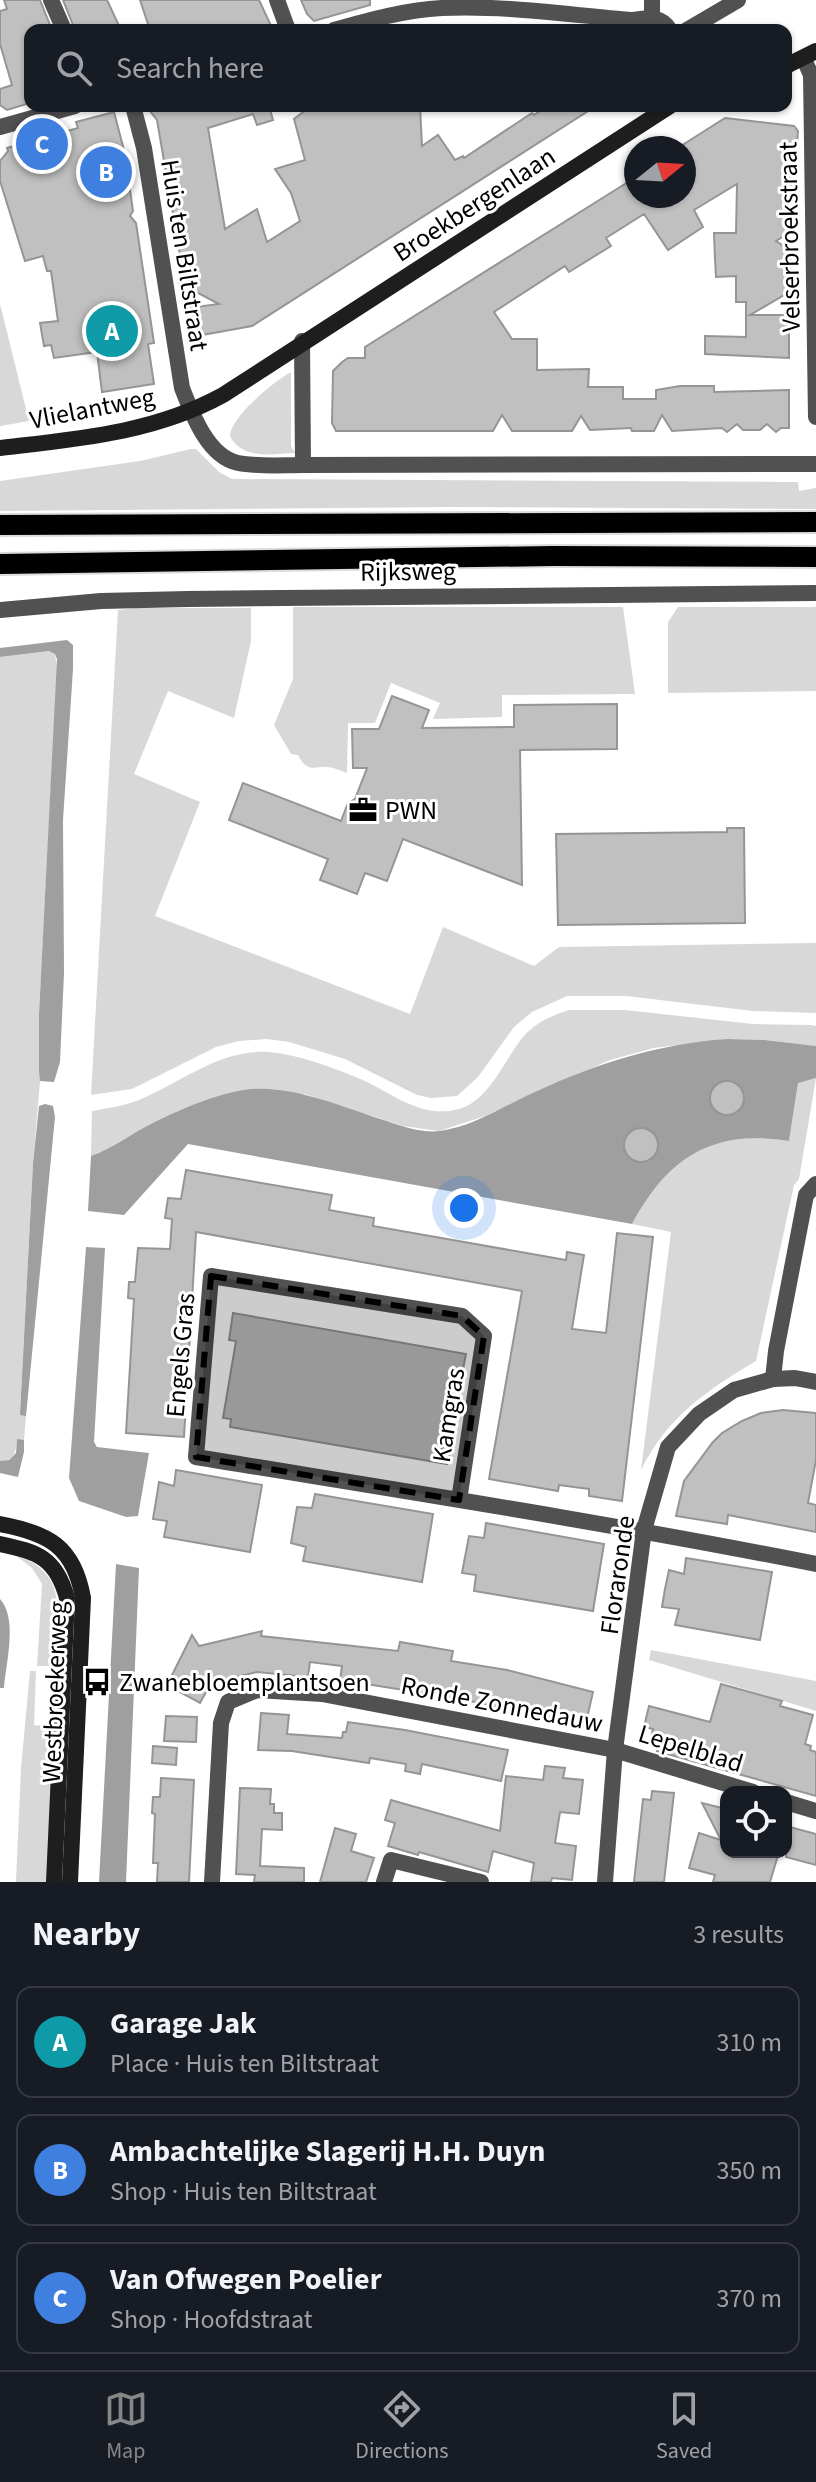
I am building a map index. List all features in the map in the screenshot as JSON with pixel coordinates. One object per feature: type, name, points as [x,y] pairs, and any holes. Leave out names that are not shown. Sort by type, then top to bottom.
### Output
[{"type":"main road","name":"Broekbergenlaan","points":[[191,412],[223,395],[302,341],[661,112]]},
{"type":"main road","name":"Vlielantweg","points":[[0,448],[83,439],[142,427],[191,412]]},
{"type":"main road","name":"Rijksweg","points":[[0,525],[816,522]]},
{"type":"main road","name":"Rijksweg","points":[[0,564],[552,556],[816,557]]},
{"type":"main road","name":"Westbroekerweg","points":[[0,1524],[27,1529],[46,1537],[62,1550],[76,1569],[83,1598],[70,1882]]},
{"type":"main road","name":"Westbroekerweg","points":[[0,1544],[27,1549],[48,1561],[57,1571],[68,1606],[54,1882]]},
{"type":"street","points":[[51,0],[61,24]]},
{"type":"street","points":[[277,0],[286,24]]},
{"type":"street","points":[[697,24],[738,0]]},
{"type":"street","points":[[356,24],[439,8],[478,7],[632,20],[652,8],[667,24]]},
{"type":"street","name":"Velserbroekstraat","points":[[810,55],[816,417]]},
{"type":"street","points":[[0,127],[54,112]]},
{"type":"street","name":"Huis ten Biltstraat","points":[[135,112],[144,148],[182,388],[191,412]]},
{"type":"street","points":[[302,341],[303,465]]},
{"type":"street","points":[[191,412],[213,447],[234,463],[816,464]]},
{"type":"street","name":"Rijksweg","points":[[0,610],[101,601],[188,599],[816,593]]},
{"type":"street","points":[[773,1379],[806,1195],[816,1184]]},
{"type":"street","name":"Engels Gras","points":[[459,1500],[196,1457],[211,1276],[462,1316],[484,1336]]},
{"type":"street","name":"Kamgras","points":[[459,1500],[484,1336]]},
{"type":"street","name":"Floraronde","points":[[605,1882],[615,1750],[644,1530],[668,1447],[699,1414],[734,1390],[773,1379],[795,1378],[816,1382]]},
{"type":"street","points":[[459,1500],[644,1530],[816,1564]]},
{"type":"street","name":"Ronde Zonnedauw","points":[[212,1882],[221,1723],[228,1702],[257,1690],[322,1694],[615,1750]]},
{"type":"street","name":"Lepelblad","points":[[615,1750],[733,1786]]},
{"type":"street","points":[[792,1804],[816,1811]]},
{"type":"street","points":[[384,1882],[391,1860],[481,1882]]},
{"type":"highlighted area","points":[[211,1276],[462,1316],[484,1336],[459,1500],[196,1457]]},
{"type":"shaded area","points":[[0,304],[29,421],[0,426]]},
{"type":"shaded area","points":[[291,372],[291,446],[295,453],[258,454],[242,449],[230,436],[232,428],[264,391]]},
{"type":"shaded area","points":[[196,449],[219,472],[232,479],[798,482],[799,491],[816,488],[816,509],[451,507],[0,511],[0,481],[140,461]]},
{"type":"shaded area","points":[[293,607],[623,607],[635,694],[502,695],[502,717],[433,719],[440,703],[391,683],[375,723],[348,723],[347,773],[329,767],[310,767],[298,755],[291,754],[274,725],[293,679]]},
{"type":"shaded area","points":[[678,607],[816,607],[816,691],[668,693],[668,622]]},
{"type":"shaded area","points":[[251,608],[251,641],[234,718],[168,691],[134,774],[200,802],[155,916],[410,1014],[443,927],[534,966],[559,947],[816,943],[816,1013],[753,1011],[626,996],[567,996],[532,1012],[514,1027],[478,1077],[457,1096],[431,1098],[417,1095],[345,1059],[289,1042],[267,1039],[216,1047],[132,1089],[91,1095],[118,610]]},
{"type":"shaded area","points":[[67,640],[73,645],[73,669],[63,820],[64,973],[60,1062],[54,1082],[40,1081],[39,1014],[57,659],[49,651],[0,657],[0,648]]},
{"type":"shaded area","points":[[49,651],[55,654],[57,668],[39,1014],[40,1081],[20,1414],[26,1416],[24,1440],[17,1440],[11,1458],[0,1461],[0,657]]},
{"type":"shaded area","points":[[569,1010],[625,1010],[753,1024],[810,1025],[816,1026],[816,1046],[727,1039],[654,1048],[610,1060],[485,1116],[439,1131],[403,1126],[305,1094],[153,1123],[110,1149],[91,1156],[92,1111],[134,1102],[218,1061],[251,1052],[293,1056],[317,1063],[363,1080],[421,1108],[433,1111],[459,1109],[470,1105],[488,1089],[528,1032],[544,1020]]},
{"type":"shaded area","points":[[727,1039],[816,1046],[816,1078],[798,1083],[789,1141],[737,1139],[695,1153],[661,1181],[632,1224],[188,1144],[124,1215],[88,1211],[91,1156],[165,1117],[228,1093],[252,1089],[286,1091],[406,1127],[440,1131],[477,1120],[605,1064],[677,1045]]},
{"type":"shaded area","points":[[816,1078],[799,1179],[794,1185],[756,1361],[690,1406],[663,1434],[641,1470],[671,1232],[632,1224],[661,1181],[695,1152],[737,1139],[789,1141],[798,1082]]},
{"type":"shaded area","points":[[39,1106],[53,1106],[55,1117],[26,1416],[20,1415],[33,1163]]},
{"type":"shaded area","points":[[86,1247],[105,1248],[94,1442],[97,1447],[149,1453],[138,1516],[126,1517],[79,1501],[69,1478]]},
{"type":"shaded area","points":[[17,1439],[24,1440],[18,1477],[0,1473],[0,1461],[9,1460],[16,1453]]},
{"type":"shaded area","points":[[15,1555],[46,1573],[53,1586],[57,1615],[49,1666],[37,1666],[42,1584],[32,1568]]},
{"type":"shaded area","points":[[116,1564],[139,1568],[126,1882],[99,1882]]},
{"type":"shaded area","points":[[0,1599],[10,1629],[4,1688],[0,1688]]},
{"type":"shaded area","points":[[651,1650],[816,1681],[816,1711],[649,1660]]},
{"type":"shaded area","points":[[30,1671],[36,1671],[34,1725],[47,1726],[52,1784],[48,1882],[16,1882],[21,1768]]},
{"type":"building","points":[[4,0],[40,0],[50,24],[24,24],[24,105],[7,110],[0,105],[0,89],[12,85],[0,44],[0,11],[7,9]]},
{"type":"building","points":[[63,0],[107,0],[118,24],[73,24]]},
{"type":"building","points":[[140,0],[259,0],[270,24],[148,24]]},
{"type":"building","points":[[301,0],[370,0],[370,5],[314,21]]},
{"type":"building","points":[[114,112],[125,154],[133,211],[130,216],[136,223],[154,343],[148,344],[154,384],[102,392],[97,352],[54,358],[51,345],[44,346],[40,323],[58,321],[51,271],[47,271],[43,256],[25,261],[0,181],[0,161],[7,148],[78,128],[76,122]]},
{"type":"building","points":[[151,112],[271,112],[273,120],[257,125],[253,114],[208,128],[225,229],[257,209],[267,242],[300,221],[291,193],[275,169],[305,160],[294,119],[303,112],[420,112],[422,146],[438,135],[455,160],[464,158],[532,113],[587,112],[252,326],[191,337],[187,308],[219,304],[179,283],[184,278],[157,120]]},
{"type":"building","points":[[725,118],[794,126],[798,131],[795,168],[791,167],[791,232],[776,241],[790,250],[791,291],[750,315],[789,315],[789,358],[705,354],[705,336],[746,337],[746,302],[736,302],[736,276],[716,277],[714,233],[736,233],[737,184],[694,210],[703,227],[668,250],[644,214],[606,238],[611,246],[569,272],[565,266],[494,312],[512,339],[537,339],[537,370],[589,369],[588,387],[623,387],[623,399],[656,399],[656,390],[680,386],[714,386],[714,392],[789,390],[789,428],[776,432],[767,424],[760,430],[743,430],[737,424],[727,432],[722,428],[672,431],[662,415],[654,431],[632,431],[631,428],[590,430],[581,416],[572,431],[512,431],[502,415],[493,431],[336,431],[332,423],[333,371],[342,362],[348,358],[365,358],[365,347],[624,185],[624,208],[696,208],[696,136]]},
{"type":"building","points":[[392,696],[429,710],[422,728],[514,727],[514,705],[617,704],[617,749],[520,750],[522,885],[403,839],[387,881],[365,873],[357,894],[320,880],[328,859],[229,820],[243,783],[341,821],[348,803],[355,799],[367,768],[353,768],[352,729],[379,729]]},
{"type":"building","points":[[727,828],[744,828],[745,923],[558,925],[556,834],[727,832]]},
{"type":"building","points":[[727,1081],[739,1086],[744,1098],[739,1110],[727,1115],[715,1110],[710,1098],[715,1086]]},
{"type":"building","points":[[641,1128],[653,1133],[658,1145],[653,1157],[641,1162],[629,1157],[624,1145],[629,1133]]},
{"type":"building","points":[[186,1170],[332,1195],[329,1210],[374,1218],[373,1226],[566,1260],[567,1252],[584,1255],[572,1329],[606,1333],[617,1233],[653,1237],[622,1501],[589,1496],[589,1489],[559,1485],[558,1491],[489,1479],[522,1291],[196,1232],[184,1437],[126,1433],[134,1299],[128,1298],[129,1282],[135,1282],[138,1248],[170,1249],[172,1219],[165,1218],[168,1198],[181,1199]]},
{"type":"building","points":[[233,1313],[466,1354],[460,1384],[452,1383],[445,1428],[455,1430],[447,1464],[230,1427],[231,1419],[223,1418],[236,1341],[229,1340]]},
{"type":"building","points":[[783,1410],[816,1413],[816,1460],[808,1503],[816,1505],[816,1532],[728,1515],[727,1524],[676,1516],[684,1481],[722,1433],[761,1413]]},
{"type":"building","points":[[176,1470],[262,1485],[250,1552],[164,1537],[167,1521],[153,1519],[159,1482],[174,1486]]},
{"type":"building","points":[[315,1494],[433,1514],[422,1582],[303,1561],[306,1547],[291,1543],[297,1507],[312,1508]]},
{"type":"building","points":[[486,1523],[604,1544],[593,1611],[474,1591],[476,1575],[462,1573],[469,1536],[484,1538]]},
{"type":"building","points":[[686,1558],[772,1572],[760,1640],[675,1625],[679,1609],[662,1607],[669,1570],[684,1574]]},
{"type":"building","points":[[262,1631],[261,1636],[398,1651],[400,1642],[453,1651],[451,1661],[507,1670],[593,1692],[585,1727],[461,1699],[340,1680],[342,1666],[310,1662],[308,1677],[257,1672],[211,1683],[200,1703],[167,1685],[192,1635],[199,1646]]},
{"type":"building","points":[[721,1684],[782,1701],[780,1706],[813,1715],[805,1744],[816,1752],[816,1796],[792,1789],[792,1786],[781,1786],[657,1751],[660,1739],[651,1737],[653,1729],[644,1727],[649,1706],[710,1722]]},
{"type":"building","points":[[261,1713],[289,1715],[287,1734],[342,1738],[348,1722],[508,1750],[501,1781],[422,1764],[420,1774],[405,1771],[406,1764],[370,1758],[369,1763],[292,1751],[258,1750]]},
{"type":"building","points":[[166,1716],[197,1717],[196,1742],[164,1741]]},
{"type":"building","points":[[153,1746],[177,1748],[176,1765],[152,1763]]},
{"type":"building","points":[[545,1766],[565,1768],[563,1778],[583,1780],[579,1814],[560,1812],[555,1843],[576,1846],[572,1880],[552,1878],[551,1882],[531,1882],[534,1863],[493,1851],[488,1872],[388,1846],[395,1823],[385,1820],[391,1800],[500,1831],[506,1776],[543,1780]]},
{"type":"building","points":[[161,1778],[194,1780],[189,1882],[157,1882],[158,1863],[153,1863],[155,1814],[152,1813],[153,1797],[160,1797]]},
{"type":"building","points":[[240,1788],[271,1789],[270,1804],[274,1804],[274,1813],[282,1813],[282,1830],[262,1829],[260,1866],[304,1868],[304,1882],[254,1882],[255,1875],[236,1874]]},
{"type":"building","points":[[652,1791],[674,1793],[664,1882],[634,1882],[643,1799],[651,1800]]},
{"type":"building","points":[[702,1803],[720,1808],[720,1838]]},
{"type":"building","points":[[335,1828],[356,1834],[351,1851],[374,1858],[366,1882],[320,1882]]},
{"type":"building","points":[[792,1828],[816,1834],[816,1865],[790,1858]]},
{"type":"building","points":[[699,1833],[720,1840],[720,1858],[777,1858],[770,1882],[713,1882],[715,1875],[689,1868]]},
{"type":"place","name":"Van Ofwegen Poelier","points":[[42,144]]},
{"type":"place","name":"Ambachtelijke Slagerij H.H. Duyn","points":[[106,172]]},
{"type":"place","name":"Garage Jak","points":[[112,331]]},
{"type":"place","name":"PWN","points":[[363,810]]},
{"type":"place","name":"Zwanebloemplantsoen","points":[[97,1682]]}]
